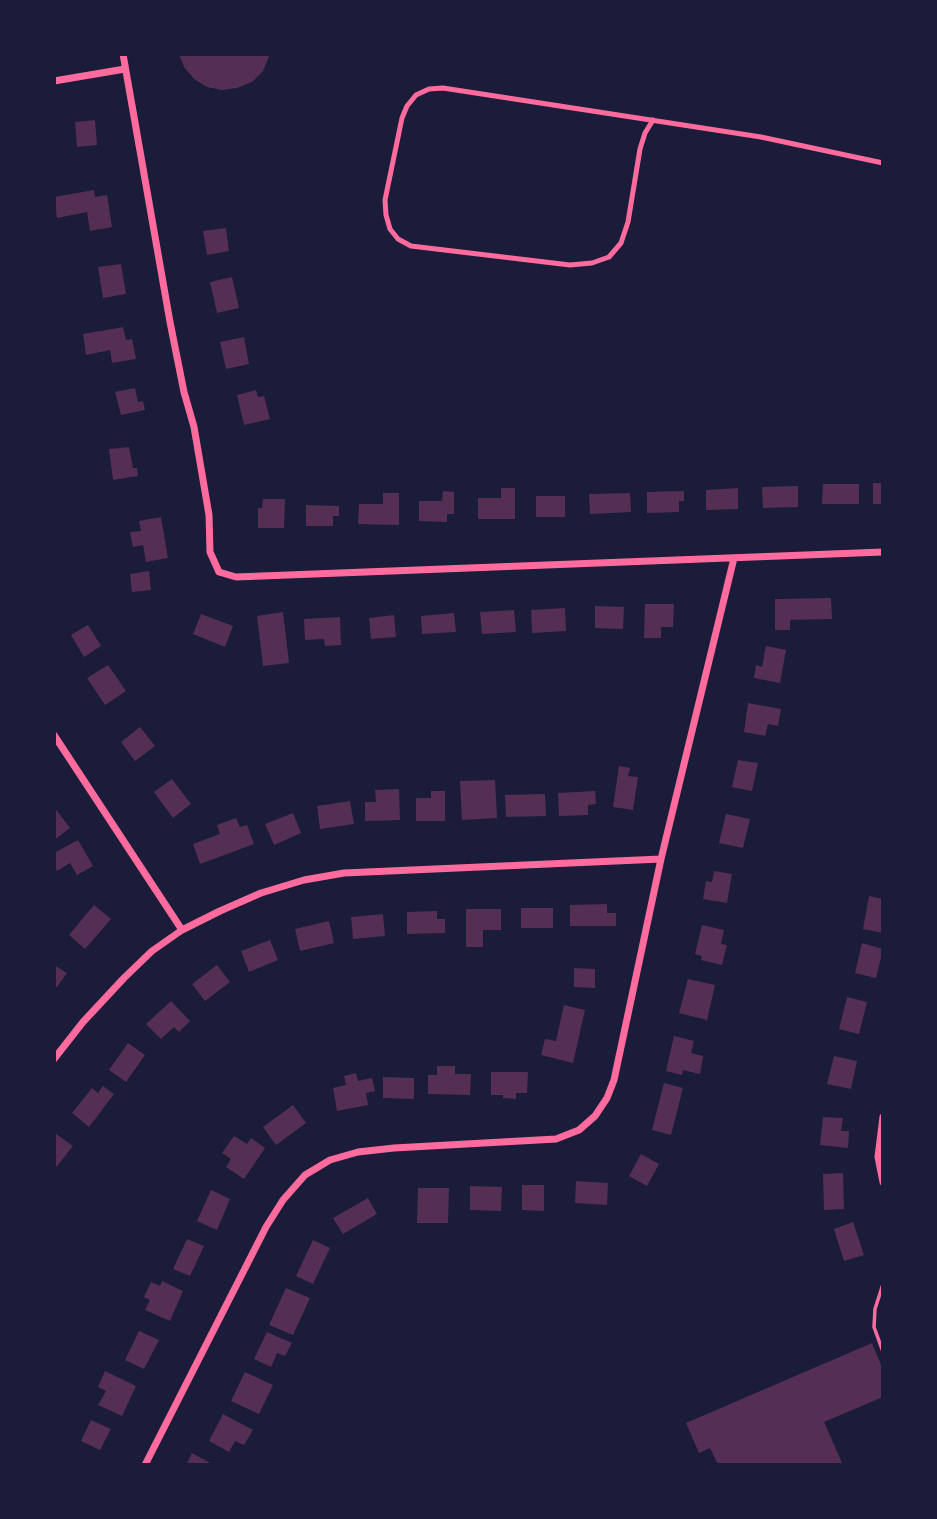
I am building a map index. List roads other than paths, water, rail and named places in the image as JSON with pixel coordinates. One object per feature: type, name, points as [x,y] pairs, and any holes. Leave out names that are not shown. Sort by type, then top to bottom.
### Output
[{"type":"street","points":[[123,54],[174,346],[194,427],[209,514],[210,552],[219,572],[236,578],[883,552]]},
{"type":"street","points":[[54,81],[125,69]]},
{"type":"street","points":[[145,1465],[266,1227],[283,1200],[305,1175],[330,1160],[358,1152],[556,1139],[579,1130],[607,1098],[614,1080],[661,859],[734,558]]},
{"type":"street","points":[[54,734],[182,930]]},
{"type":"street","points":[[54,1059],[83,1022],[152,951],[182,930],[261,893],[304,880],[344,873],[661,859]]},
{"type":"street","points":[[883,1118],[878,1157],[883,1182]]},
{"type":"lane","points":[[653,120],[639,149],[628,222],[621,243],[610,257],[592,263],[570,265],[411,246],[398,239],[390,229],[385,200],[402,118],[416,95],[429,89],[443,88],[653,120],[761,137],[883,163]]}]
